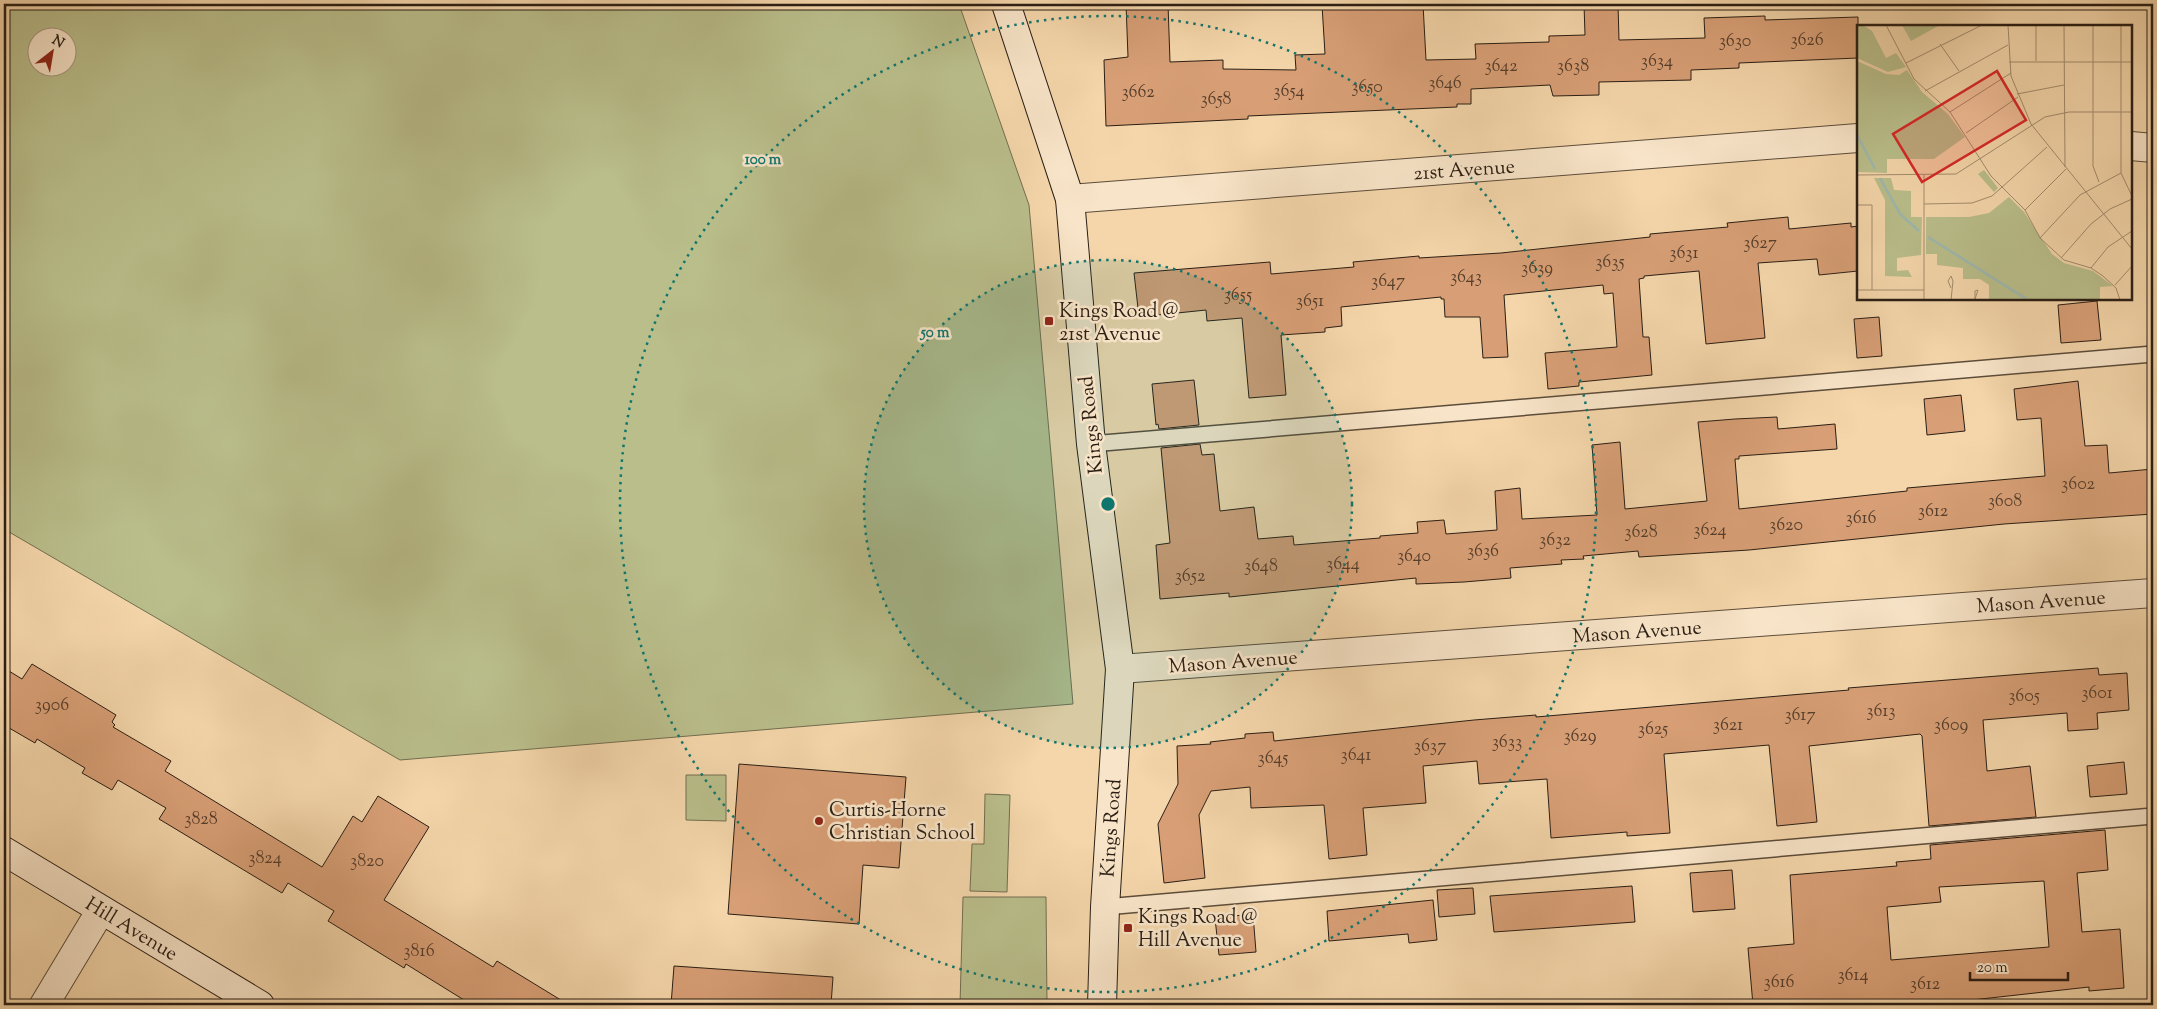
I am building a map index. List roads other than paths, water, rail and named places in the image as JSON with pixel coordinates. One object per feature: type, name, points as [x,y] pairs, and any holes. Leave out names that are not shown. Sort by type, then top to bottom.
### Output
[{"type":"street","name":"Kings Road","points":[[1006,4],[1070,199],[1090,444],[1120,669],[1105,907],[1102,1005]]},
{"type":"street","name":"21st Avenue","points":[[1070,199],[1857,138]]},
{"type":"street","points":[[2132,146],[2153,148]]},
{"type":"street","name":"Mason Avenue","points":[[1120,669],[2153,593]]},
{"type":"street","name":"Hill Avenue","points":[[4,851],[260,1005]]},
{"type":"street","points":[[44,1005],[101,910]]},
{"type":"lane","points":[[1090,444],[2153,354]]},
{"type":"lane","points":[[1105,907],[2153,816]]},
{"type":"place","name":"Kings Road @ 21st Avenue","points":[[1049,321]]},
{"type":"place","name":"Curtis-Horne Christian School","points":[[819,821]]},
{"type":"place","name":"Kings Road @ Hill Avenue","points":[[1128,928]]}]
